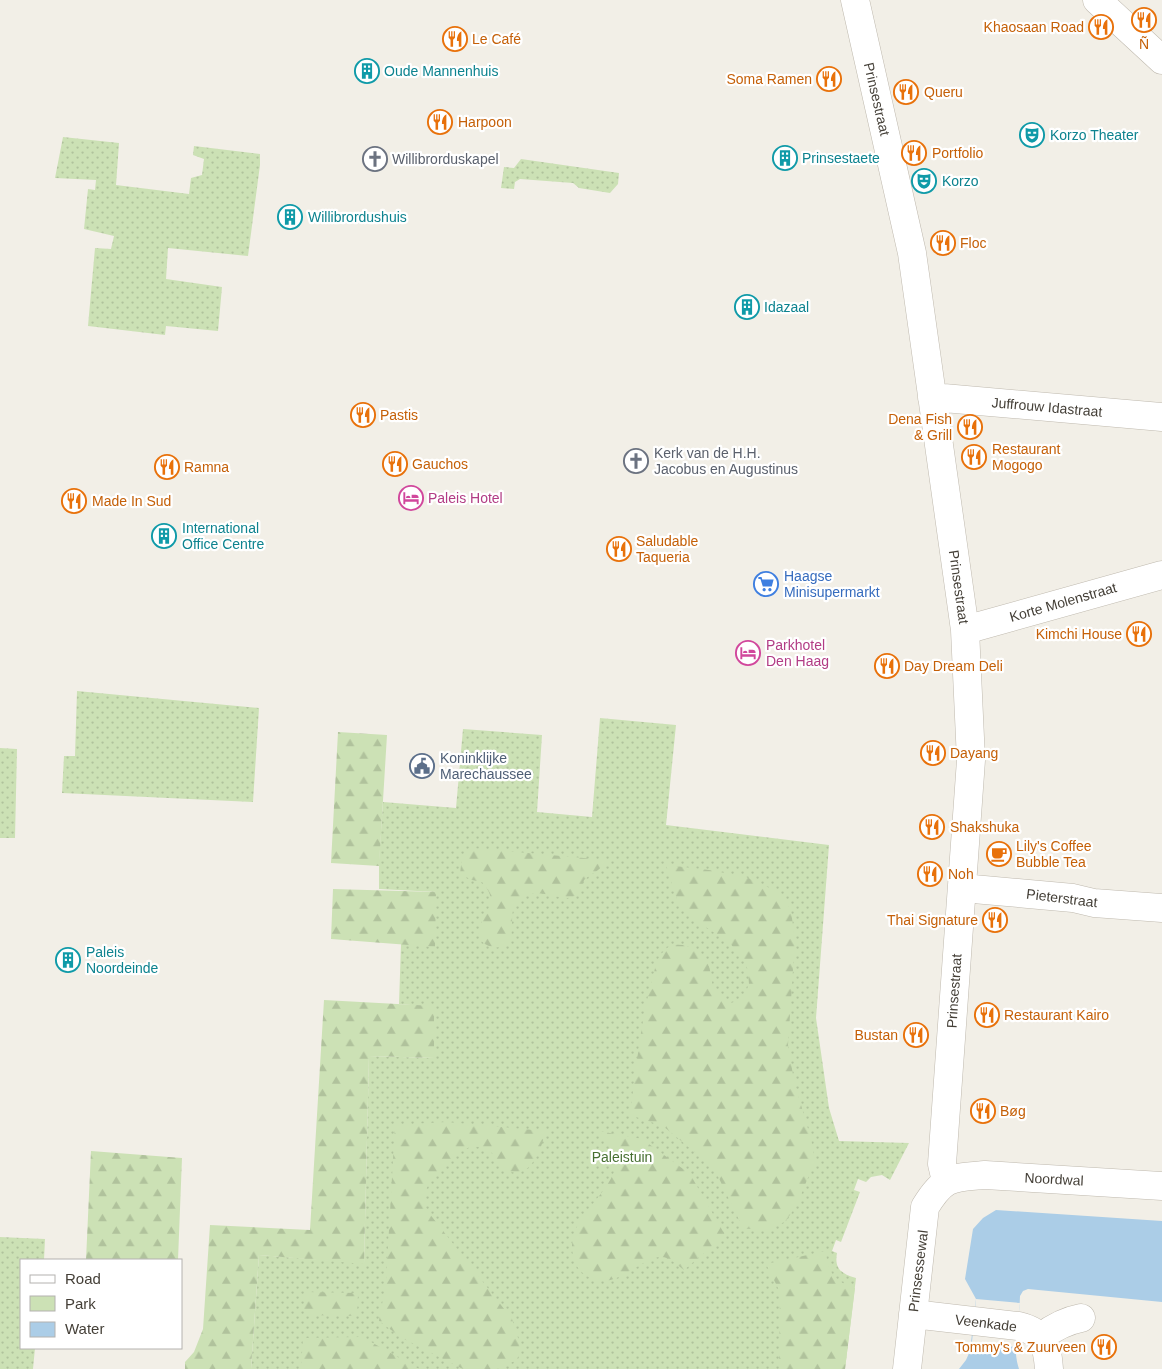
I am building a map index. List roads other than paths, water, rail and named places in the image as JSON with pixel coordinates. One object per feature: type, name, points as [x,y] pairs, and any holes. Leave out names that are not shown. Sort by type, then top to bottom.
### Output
[{"type":"street","name":"Prinsestraat","points":[[855,0],[912,253],[965,630],[971,760],[942,1164],[946,1181]]},
{"type":"street","points":[[1097,0],[1162,60]]},
{"type":"street","name":"Juffrouw Idastraat","points":[[932,397],[1162,417]]},
{"type":"street","name":"Korte Molenstraat","points":[[965,630],[1162,575]]},
{"type":"street","name":"Pieterstraat","points":[[962,888],[1073,898],[1094,903],[1162,908]]},
{"type":"street","name":"Noordwal","points":[[946,1181],[962,1177],[986,1175],[1162,1186]]},
{"type":"street","name":"Prinsessewal","points":[[907,1369],[925,1207],[935,1191],[946,1181]]},
{"type":"street","name":"Veenkade","points":[[913,1314],[974,1321],[1030,1331]]},
{"type":"street","points":[[1030,1331],[1081,1318]]},
{"type":"street","points":[[1030,1331],[1048,1351],[1049,1369]]},
{"type":"water","points":[[996,1210],[1162,1221],[1162,1302],[1028,1289],[1023,1291],[1020,1296],[1016,1342],[1019,1369],[959,1369],[970,1351],[976,1299],[965,1279],[973,1229],[983,1218]]},
{"type":"place","name":"Ñ","points":[[1144,20]]},
{"type":"place","name":"Khaosaan Road","points":[[1101,27]]},
{"type":"place","name":"Le Café","points":[[455,39]]},
{"type":"place","name":"Oude Mannenhuis","points":[[367,71]]},
{"type":"place","name":"Soma Ramen","points":[[829,79]]},
{"type":"place","name":"Queru","points":[[906,92]]},
{"type":"place","name":"Harpoon","points":[[440,122]]},
{"type":"place","name":"Korzo Theater","points":[[1032,135]]},
{"type":"place","name":"Portfolio","points":[[914,153]]},
{"type":"place","name":"Prinsestaete","points":[[785,158]]},
{"type":"place","name":"Willibrorduskapel","points":[[375,159]]},
{"type":"place","name":"Korzo","points":[[924,181]]},
{"type":"place","name":"Willibrordushuis","points":[[290,217]]},
{"type":"place","name":"Floc","points":[[943,243]]},
{"type":"place","name":"Idazaal","points":[[747,307]]},
{"type":"place","name":"Pastis","points":[[363,415]]},
{"type":"place","name":"Dena Fish & Grill","points":[[970,427]]},
{"type":"place","name":"Restaurant Mogogo","points":[[974,457]]},
{"type":"place","name":"Kerk van de H.H. Jacobus en Augustinus","points":[[636,461]]},
{"type":"place","name":"Gauchos","points":[[395,464]]},
{"type":"place","name":"Ramna","points":[[167,467]]},
{"type":"place","name":"Paleis Hotel","points":[[411,498]]},
{"type":"place","name":"Made In Sud","points":[[74,501]]},
{"type":"place","name":"International Office Centre","points":[[164,536]]},
{"type":"place","name":"Saludable Taqueria","points":[[619,549]]},
{"type":"place","name":"Haagse Minisupermarkt","points":[[766,584]]},
{"type":"place","name":"Kimchi House","points":[[1139,634]]},
{"type":"place","name":"Parkhotel Den Haag","points":[[748,653]]},
{"type":"place","name":"Day Dream Deli","points":[[887,666]]},
{"type":"place","name":"Dayang","points":[[933,753]]},
{"type":"place","name":"Koninklijke Marechaussee","points":[[422,766]]},
{"type":"place","name":"Shakshuka","points":[[932,827]]},
{"type":"place","name":"Lily's Coffee Bubble Tea","points":[[999,854]]},
{"type":"place","name":"Noh","points":[[930,874]]},
{"type":"place","name":"Thai Signature","points":[[995,920]]},
{"type":"place","name":"Paleis Noordeinde","points":[[68,960]]},
{"type":"place","name":"Restaurant Kairo","points":[[987,1015]]},
{"type":"place","name":"Bustan","points":[[916,1035]]},
{"type":"place","name":"Bøg","points":[[983,1111]]},
{"type":"place","name":"Tommy's & Zuurveen","points":[[1104,1347]]},
{"type":"park label","name":"Paleistuin","points":[[622,1157]]}]
